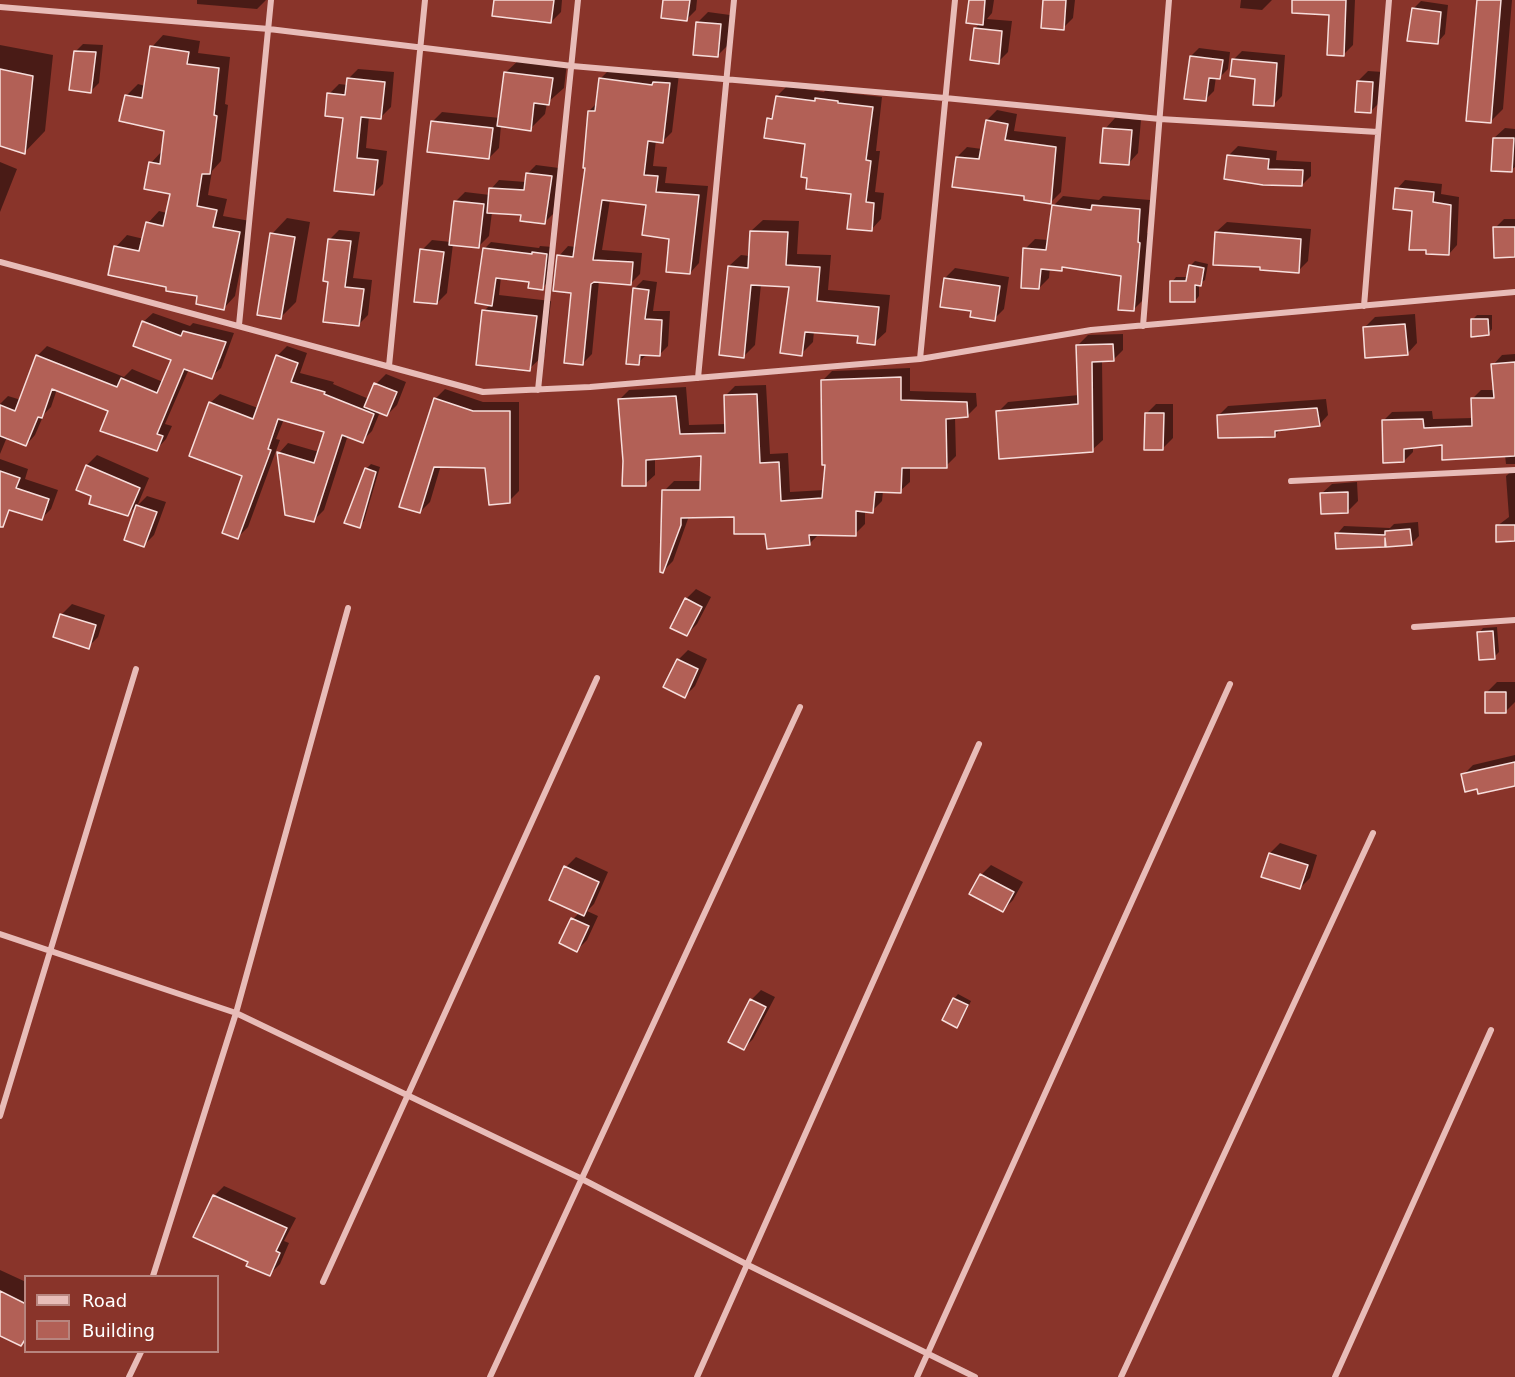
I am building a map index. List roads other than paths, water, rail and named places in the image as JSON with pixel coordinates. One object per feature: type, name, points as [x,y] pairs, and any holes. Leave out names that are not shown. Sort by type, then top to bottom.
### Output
[{"type":"street","points":[[239,325],[272,0]]},
{"type":"street","points":[[389,366],[425,0]]},
{"type":"street","points":[[538,390],[578,0]]},
{"type":"street","points":[[698,378],[734,0]]},
{"type":"street","points":[[920,359],[955,0]]},
{"type":"street","points":[[1143,326],[1169,0]]},
{"type":"street","points":[[1364,306],[1389,0]]},
{"type":"street","points":[[0,7],[269,29],[572,66],[726,80],[1160,119],[1378,132]]},
{"type":"street","points":[[0,262],[483,392],[698,378],[920,359],[1091,330],[1515,292]]},
{"type":"street","points":[[1291,482],[1515,470]]},
{"type":"street","points":[[153,1275],[236,1013],[348,608]]},
{"type":"street","points":[[1414,627],[1515,620]]},
{"type":"street","points":[[0,1116],[136,669]]},
{"type":"street","points":[[323,1282],[597,678]]},
{"type":"street","points":[[917,1377],[1230,684]]},
{"type":"street","points":[[490,1377],[800,707]]},
{"type":"street","points":[[697,1377],[979,744]]},
{"type":"street","points":[[1121,1377],[1373,833]]},
{"type":"street","points":[[0,934],[236,1013],[582,1179],[748,1265],[975,1377]]},
{"type":"street","points":[[1335,1377],[1491,1030]]},
{"type":"street","points":[[129,1377],[141,1353]]}]
